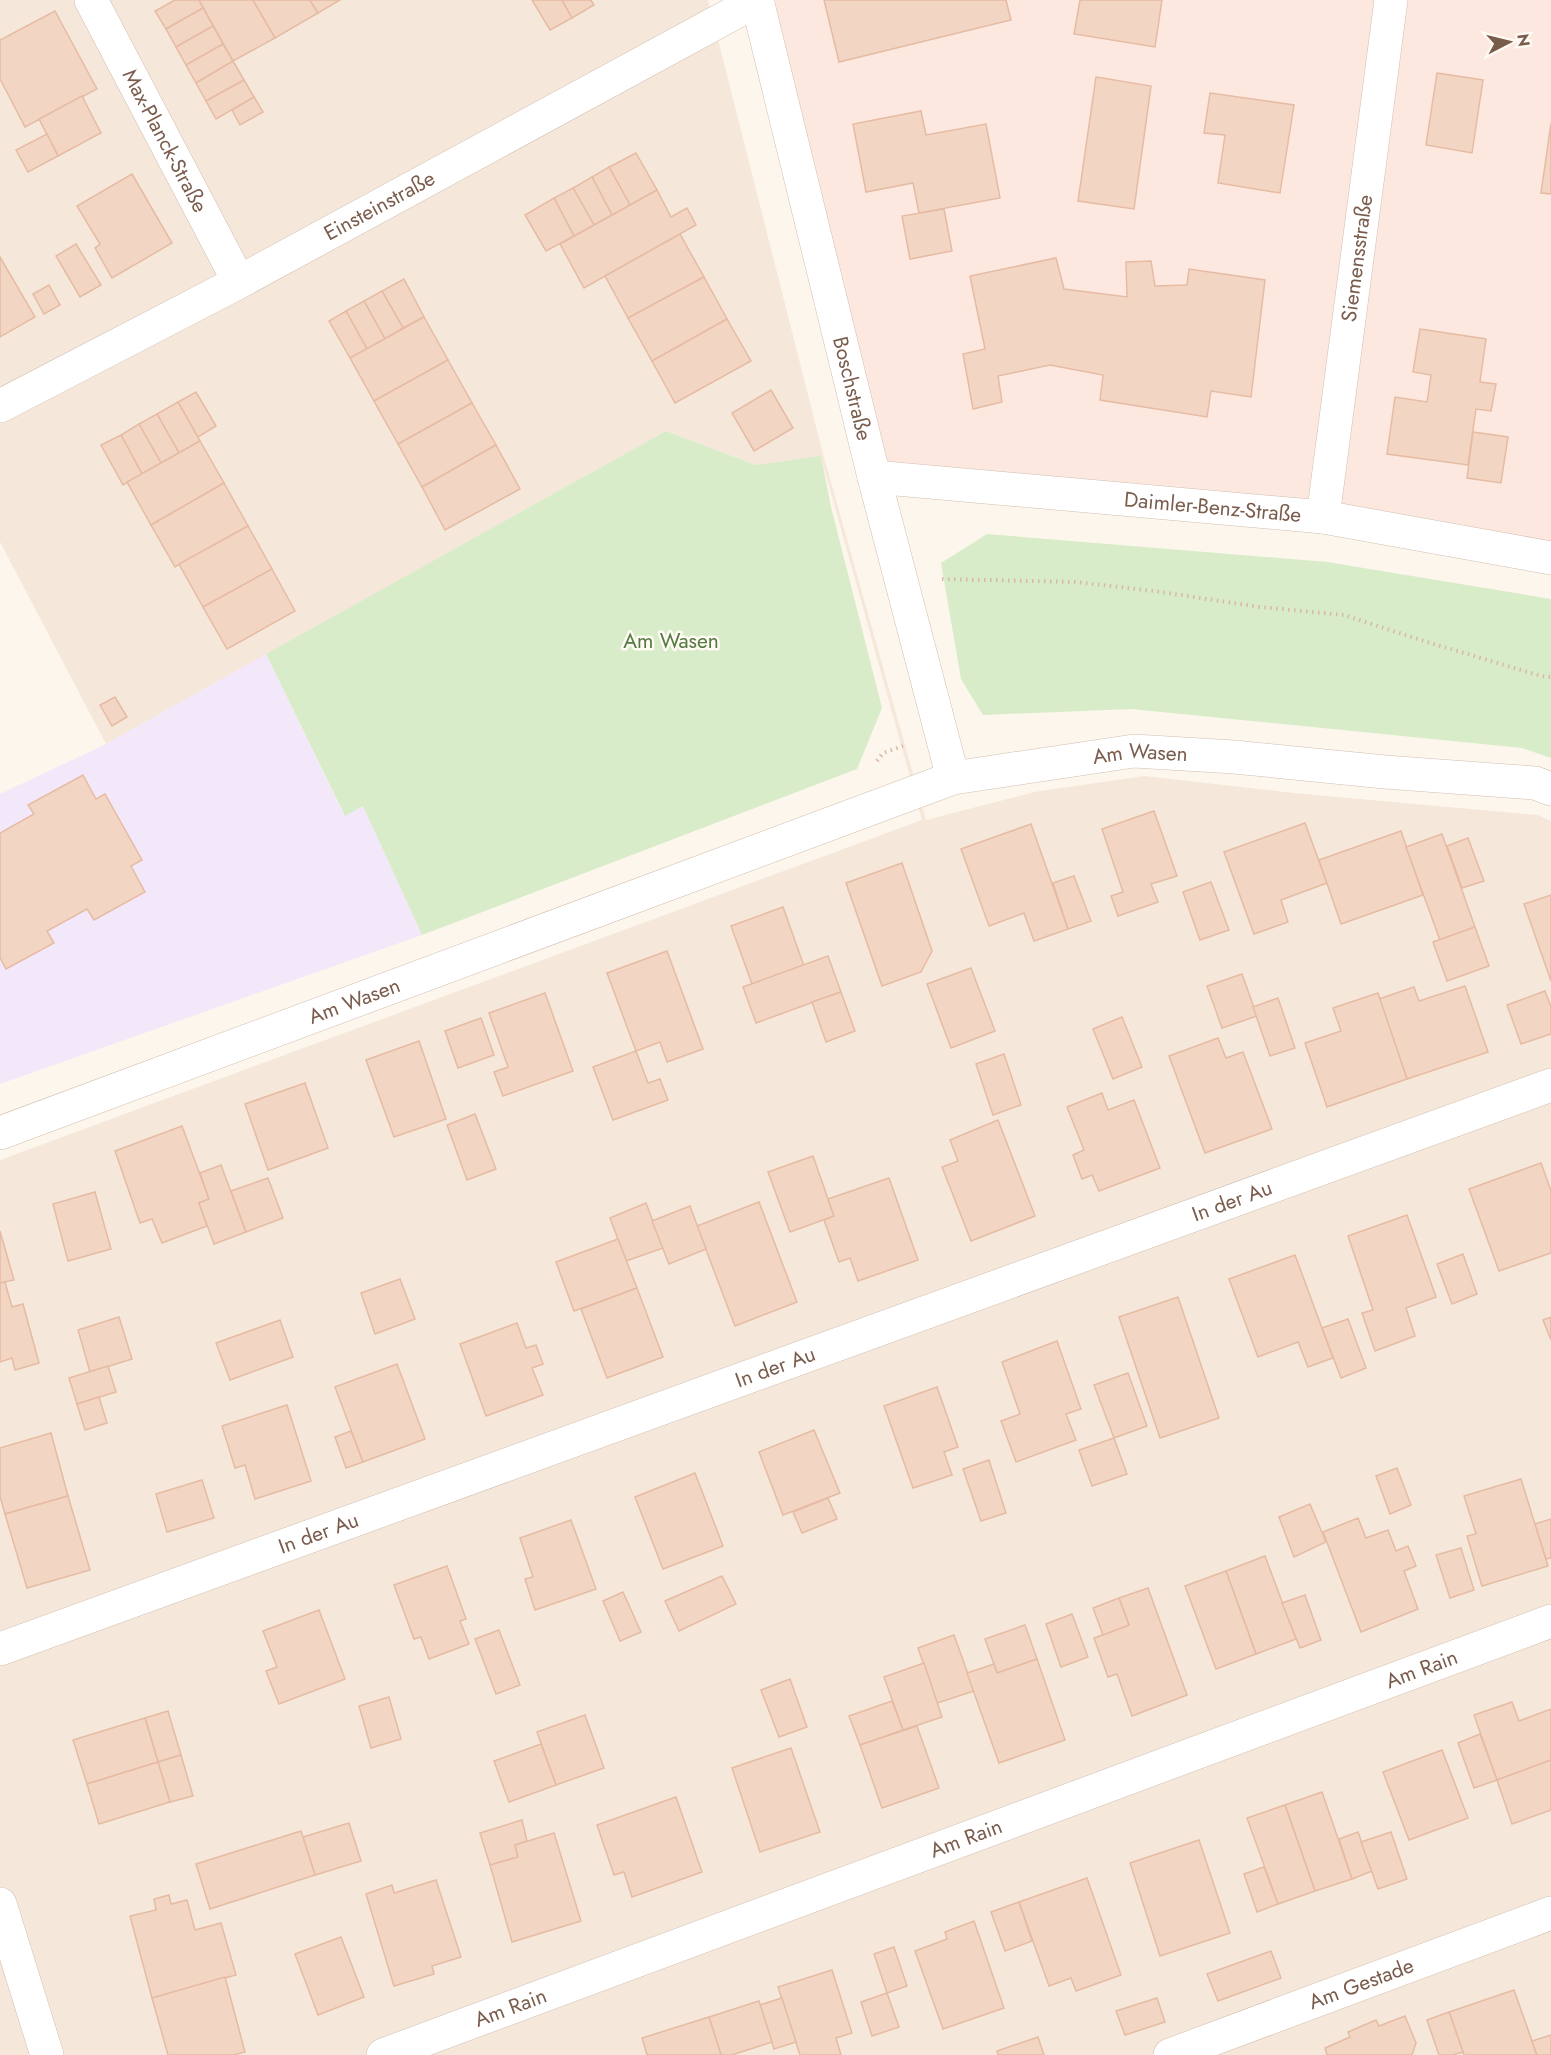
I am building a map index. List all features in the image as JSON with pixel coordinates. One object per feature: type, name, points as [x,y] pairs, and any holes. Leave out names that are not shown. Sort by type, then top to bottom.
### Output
[{"type":"street","name":"Max-Planck-Straße","points":[[91,0],[239,282]]},
{"type":"street","name":"Einsteinstraße","points":[[0,406],[239,282],[758,0]]},
{"type":"street","name":"Boschstraße","points":[[758,0],[874,477],[953,778]]},
{"type":"street","name":"Siemensstraße","points":[[1323,517],[1391,0]]},
{"type":"street","name":"Daimler-Benz-Straße","points":[[874,477],[1323,517],[1551,558]]},
{"type":"street","name":"Am Wasen","points":[[0,1133],[953,778],[1134,751],[1234,757],[1385,772],[1535,783],[1551,789]]},
{"type":"street","name":"In der Au","points":[[0,1649],[1551,1085]]},
{"type":"street","name":"Am Rain","points":[[383,2055],[1551,1621]]},
{"type":"street","points":[[0,1904],[47,2055]]},
{"type":"street","name":"Am Gestade","points":[[1170,2055],[1551,1912]]},
{"type":"path","points":[[901,578],[1075,582],[1260,607],[1344,615],[1438,646],[1551,677]]},
{"type":"shaded area","points":[[0,0],[708,0],[823,454],[926,820],[1034,792],[1144,776],[1294,793],[1538,815],[1551,821],[1551,2055],[0,2055],[0,1160],[922,820],[821,457],[756,465],[666,431],[106,744],[0,542]]},
{"type":"shaded area","points":[[757,0],[1551,0],[1551,558],[874,477]]},
{"type":"shaded area","points":[[266,654],[344,815],[363,806],[422,935],[0,1084],[0,794],[106,744]]},
{"type":"green space","name":"Am Wasen","points":[[666,431],[756,465],[821,456],[831,507],[882,708],[857,769],[422,935],[363,806],[345,816],[266,654]]},
{"type":"green space","points":[[987,534],[1327,562],[1551,599],[1551,758],[1522,748],[1131,709],[983,715],[961,679],[941,563]]},
{"type":"building","points":[[175,0],[199,0],[203,8],[166,29],[155,11]]},
{"type":"building","points":[[199,0],[253,0],[275,38],[233,61]]},
{"type":"building","points":[[253,0],[310,0],[318,13],[275,38]]},
{"type":"building","points":[[310,0],[340,0],[318,13]]},
{"type":"building","points":[[532,0],[562,0],[572,18],[550,30]]},
{"type":"building","points":[[562,0],[591,0],[594,5],[572,18]]},
{"type":"building","points":[[824,0],[1006,0],[1011,20],[839,62]]},
{"type":"building","points":[[1080,0],[1162,0],[1155,47],[1074,34]]},
{"type":"building","points":[[203,8],[213,26],[176,47],[166,29]]},
{"type":"building","points":[[55,11],[97,89],[25,127],[0,79],[0,40]]},
{"type":"building","points":[[213,26],[223,44],[186,65],[176,47]]},
{"type":"building","points":[[223,44],[233,61],[196,83],[186,65]]},
{"type":"building","points":[[233,61],[244,80],[206,101],[196,83]]},
{"type":"building","points":[[1437,73],[1483,80],[1472,153],[1426,145]]},
{"type":"building","points":[[1096,77],[1151,86],[1134,209],[1078,201]]},
{"type":"building","points":[[244,80],[254,97],[216,119],[206,101]]},
{"type":"building","points":[[1210,93],[1294,105],[1280,193],[1218,183],[1225,135],[1204,133]]},
{"type":"building","points":[[82,96],[101,133],[58,156],[39,119]]},
{"type":"building","points":[[254,97],[263,112],[240,125],[232,110]]},
{"type":"building","points":[[921,111],[926,135],[986,124],[1000,198],[919,213],[913,183],[866,192],[853,124]]},
{"type":"building","points":[[1551,123],[1551,194],[1541,193]]},
{"type":"building","points":[[47,134],[58,156],[28,172],[16,150]]},
{"type":"building","points":[[636,153],[657,190],[630,205],[609,167]]},
{"type":"building","points":[[609,167],[630,205],[612,215],[592,177]]},
{"type":"building","points":[[132,174],[172,243],[112,278],[95,248],[100,244],[77,206]]},
{"type":"building","points":[[592,177],[612,215],[594,225],[573,188]]},
{"type":"building","points":[[573,188],[594,225],[574,236],[554,198]]},
{"type":"building","points":[[657,190],[671,217],[687,208],[696,225],[584,288],[560,244]]},
{"type":"building","points":[[554,198],[574,236],[546,251],[525,215]]},
{"type":"building","points":[[944,209],[952,251],[910,259],[902,216]]},
{"type":"building","points":[[680,234],[704,277],[628,318],[605,276]]},
{"type":"building","points":[[76,244],[101,285],[80,297],[56,256]]},
{"type":"building","points":[[0,257],[35,317],[0,337]]},
{"type":"building","points":[[1056,258],[1064,289],[1127,297],[1126,262],[1151,261],[1155,286],[1187,285],[1189,269],[1265,280],[1251,397],[1211,391],[1207,417],[1100,400],[1103,375],[1050,365],[998,376],[1002,402],[973,409],[963,354],[985,349],[970,276]]},
{"type":"building","points":[[704,277],[727,319],[652,361],[628,318]]},
{"type":"building","points":[[404,279],[424,317],[403,328],[382,291]]},
{"type":"building","points":[[49,285],[60,305],[44,314],[33,294]]},
{"type":"building","points":[[382,291],[403,328],[385,339],[364,301]]},
{"type":"building","points":[[364,301],[385,339],[367,349],[346,311]]},
{"type":"building","points":[[346,311],[367,349],[350,358],[329,321]]},
{"type":"building","points":[[424,317],[448,360],[374,401],[350,358]]},
{"type":"building","points":[[727,319],[751,361],[675,403],[652,361]]},
{"type":"building","points":[[1420,329],[1486,339],[1480,382],[1496,384],[1491,411],[1476,409],[1468,465],[1387,454],[1395,397],[1427,402],[1431,375],[1413,372]]},
{"type":"building","points":[[448,360],[472,403],[398,444],[374,401]]},
{"type":"building","points":[[771,390],[793,428],[754,451],[732,413]]},
{"type":"building","points":[[196,392],[216,426],[198,437],[178,402]]},
{"type":"building","points":[[178,402],[200,441],[179,453],[157,414]]},
{"type":"building","points":[[472,403],[496,445],[422,487],[398,444]]},
{"type":"building","points":[[157,414],[179,453],[161,463],[139,424]]},
{"type":"building","points":[[139,424],[161,463],[142,474],[121,435]]},
{"type":"building","points":[[1473,432],[1508,437],[1501,483],[1467,478]]},
{"type":"building","points":[[121,435],[142,474],[123,485],[101,445]]},
{"type":"building","points":[[200,441],[224,483],[151,525],[127,482]]},
{"type":"building","points":[[496,445],[520,489],[445,530],[422,487]]},
{"type":"building","points":[[224,483],[248,526],[175,567],[151,525]]},
{"type":"building","points":[[248,526],[272,569],[203,607],[179,564]]},
{"type":"building","points":[[272,569],[295,611],[227,649],[203,607]]},
{"type":"building","points":[[115,697],[127,717],[112,726],[100,705]]},
{"type":"building","points":[[83,775],[96,799],[105,794],[142,860],[131,866],[145,892],[94,920],[87,909],[47,931],[54,943],[6,969],[0,958],[0,833],[34,814],[28,805]]},
{"type":"building","points":[[1154,811],[1177,876],[1151,884],[1158,902],[1118,916],[1111,896],[1123,892],[1102,829]]},
{"type":"building","points":[[1305,823],[1327,883],[1281,900],[1288,922],[1254,934],[1224,852]]},
{"type":"building","points":[[1031,824],[1068,929],[1034,941],[1024,913],[989,926],[961,849]]},
{"type":"building","points":[[1401,831],[1423,895],[1341,924],[1319,860]]},
{"type":"building","points":[[1442,834],[1475,927],[1440,940],[1406,847]]},
{"type":"building","points":[[1468,838],[1484,881],[1462,888],[1447,846]]},
{"type":"building","points":[[902,863],[932,951],[921,972],[882,986],[846,883]]},
{"type":"building","points":[[1074,876],[1091,921],[1068,929],[1053,883]]},
{"type":"building","points":[[1211,882],[1229,930],[1200,940],[1183,892]]},
{"type":"building","points":[[1551,895],[1551,981],[1524,904]]},
{"type":"building","points":[[783,907],[804,966],[752,984],[731,926]]},
{"type":"building","points":[[1475,927],[1489,966],[1447,981],[1433,942]]},
{"type":"building","points":[[667,951],[703,1049],[667,1062],[660,1042],[636,1051],[607,973]]},
{"type":"building","points":[[828,956],[841,992],[756,1023],[743,987]]},
{"type":"building","points":[[971,968],[995,1031],[951,1048],[927,984]]},
{"type":"building","points":[[1242,974],[1257,1016],[1222,1028],[1207,986]]},
{"type":"building","points":[[1465,986],[1488,1052],[1407,1079],[1379,999],[1414,987],[1419,1001]]},
{"type":"building","points":[[1545,991],[1551,1007],[1551,1034],[1521,1044],[1507,1005]]},
{"type":"building","points":[[841,992],[855,1031],[826,1042],[812,1002]]},
{"type":"building","points":[[545,993],[573,1071],[503,1096],[494,1072],[508,1067],[489,1013]]},
{"type":"building","points":[[1378,993],[1407,1079],[1327,1107],[1305,1043],[1341,1031],[1333,1008]]},
{"type":"building","points":[[1278,998],[1295,1048],[1270,1056],[1253,1007]]},
{"type":"building","points":[[1122,1017],[1142,1067],[1113,1079],[1093,1029]]},
{"type":"building","points":[[481,1018],[494,1055],[458,1068],[445,1031]]},
{"type":"building","points":[[1218,1038],[1226,1058],[1243,1052],[1272,1129],[1205,1153],[1169,1056]]},
{"type":"building","points":[[419,1041],[446,1119],[394,1137],[366,1060]]},
{"type":"building","points":[[636,1051],[648,1083],[660,1079],[668,1100],[613,1120],[593,1067]]},
{"type":"building","points":[[1004,1054],[1021,1105],[993,1115],[976,1064]]},
{"type":"building","points":[[305,1083],[328,1148],[268,1170],[245,1104]]},
{"type":"building","points":[[1102,1093],[1108,1110],[1134,1100],[1160,1168],[1099,1191],[1092,1175],[1082,1179],[1073,1155],[1084,1150],[1067,1107]]},
{"type":"building","points":[[475,1114],[496,1169],[467,1180],[447,1125]]},
{"type":"building","points":[[998,1120],[1035,1216],[971,1241],[942,1167],[958,1161],[950,1140]]},
{"type":"building","points":[[182,1126],[209,1199],[199,1203],[207,1226],[162,1243],[152,1219],[140,1223],[115,1151]]},
{"type":"building","points":[[813,1156],[834,1216],[790,1232],[768,1172]]},
{"type":"building","points":[[1541,1163],[1551,1191],[1551,1253],[1499,1271],[1469,1189]]},
{"type":"building","points":[[221,1165],[246,1232],[214,1244],[199,1203],[209,1199],[200,1173]]},
{"type":"building","points":[[268,1178],[283,1218],[246,1232],[231,1191]]},
{"type":"building","points":[[889,1178],[918,1260],[858,1281],[850,1258],[839,1262],[824,1220],[834,1216],[828,1199]]},
{"type":"building","points":[[95,1192],[111,1249],[68,1261],[53,1204]]},
{"type":"building","points":[[759,1202],[797,1302],[735,1326],[697,1226]]},
{"type":"building","points":[[646,1203],[663,1248],[626,1261],[610,1218]]},
{"type":"building","points":[[690,1206],[706,1249],[669,1264],[652,1221]]},
{"type":"building","points":[[1407,1215],[1436,1297],[1406,1308],[1415,1336],[1375,1351],[1362,1313],[1373,1310],[1348,1236]]},
{"type":"building","points":[[0,1231],[14,1280],[0,1283]]},
{"type":"building","points":[[618,1239],[637,1288],[574,1311],[556,1262]]},
{"type":"building","points":[[1463,1254],[1477,1294],[1452,1304],[1437,1264]]},
{"type":"building","points":[[1295,1255],[1333,1358],[1308,1367],[1298,1342],[1258,1357],[1229,1279]]},
{"type":"building","points":[[400,1279],[415,1319],[375,1334],[361,1293]]},
{"type":"building","points":[[5,1282],[12,1307],[23,1304],[39,1363],[15,1370],[12,1358],[0,1362],[0,1283]]},
{"type":"building","points":[[637,1288],[663,1357],[607,1378],[581,1309]]},
{"type":"building","points":[[1178,1297],[1219,1418],[1160,1438],[1119,1317]]},
{"type":"building","points":[[119,1317],[132,1359],[90,1372],[78,1330]]},
{"type":"building","points":[[1551,1317],[1551,1340],[1543,1320]]},
{"type":"building","points":[[1348,1319],[1366,1368],[1341,1378],[1322,1328]]},
{"type":"building","points":[[280,1320],[293,1357],[230,1380],[216,1343]]},
{"type":"building","points":[[517,1323],[526,1348],[536,1345],[543,1364],[532,1368],[543,1395],[486,1416],[460,1344]]},
{"type":"building","points":[[1057,1341],[1081,1409],[1066,1414],[1076,1440],[1016,1462],[1001,1421],[1020,1414],[1002,1362]]},
{"type":"building","points":[[397,1364],[425,1439],[363,1462],[335,1387]]},
{"type":"building","points":[[108,1366],[116,1392],[77,1404],[69,1378]]},
{"type":"building","points":[[1128,1373],[1147,1426],[1114,1438],[1094,1385]]},
{"type":"building","points":[[937,1387],[958,1447],[944,1452],[952,1475],[913,1488],[884,1406]]},
{"type":"building","points":[[99,1397],[107,1423],[85,1430],[77,1404]]},
{"type":"building","points":[[287,1405],[311,1481],[255,1499],[245,1465],[235,1468],[222,1426]]},
{"type":"building","points":[[814,1430],[840,1493],[783,1515],[759,1452]]},
{"type":"building","points":[[351,1431],[363,1462],[346,1468],[335,1437]]},
{"type":"building","points":[[51,1433],[68,1496],[5,1514],[0,1496],[0,1448]]},
{"type":"building","points":[[1114,1438],[1127,1474],[1092,1486],[1079,1450]]},
{"type":"building","points":[[989,1460],[1006,1513],[981,1521],[963,1469]]},
{"type":"building","points":[[1397,1468],[1411,1505],[1390,1514],[1376,1476]]},
{"type":"building","points":[[695,1473],[723,1546],[663,1569],[635,1497]]},
{"type":"building","points":[[1521,1479],[1548,1566],[1482,1586],[1467,1536],[1476,1534],[1464,1496]]},
{"type":"building","points":[[202,1480],[214,1518],[167,1532],[156,1494]]},
{"type":"building","points":[[68,1496],[90,1570],[27,1588],[5,1514]]},
{"type":"building","points":[[828,1498],[837,1519],[802,1533],[793,1512]]},
{"type":"building","points":[[1310,1504],[1326,1542],[1294,1557],[1279,1517]]},
{"type":"building","points":[[1358,1518],[1366,1538],[1388,1530],[1396,1551],[1408,1546],[1416,1566],[1404,1571],[1418,1609],[1361,1632],[1323,1532]]},
{"type":"building","points":[[1551,1519],[1551,1558],[1546,1559],[1535,1524]]},
{"type":"building","points":[[571,1520],[596,1589],[535,1610],[525,1579],[533,1577],[520,1538]]},
{"type":"building","points":[[1461,1548],[1474,1590],[1450,1598],[1436,1555]]},
{"type":"building","points":[[1265,1556],[1296,1639],[1256,1654],[1226,1571]]},
{"type":"building","points":[[447,1566],[466,1619],[460,1621],[469,1644],[429,1659],[421,1637],[414,1639],[394,1585]]},
{"type":"building","points":[[1226,1571],[1256,1654],[1216,1669],[1185,1586]]},
{"type":"building","points":[[722,1576],[736,1604],[679,1631],[665,1601]]},
{"type":"building","points":[[1148,1588],[1187,1695],[1132,1716],[1117,1674],[1108,1677],[1094,1638],[1129,1625],[1119,1598]]},
{"type":"building","points":[[623,1592],[641,1632],[620,1641],[603,1601]]},
{"type":"building","points":[[1305,1595],[1321,1640],[1300,1648],[1282,1603]]},
{"type":"building","points":[[1119,1598],[1129,1625],[1103,1635],[1093,1608]]},
{"type":"building","points":[[319,1610],[345,1679],[279,1704],[266,1671],[277,1667],[263,1631]]},
{"type":"building","points":[[1072,1614],[1088,1657],[1061,1667],[1046,1624]]},
{"type":"building","points":[[1025,1625],[1037,1659],[997,1673],[985,1639]]},
{"type":"building","points":[[499,1630],[520,1685],[496,1694],[475,1639]]},
{"type":"building","points":[[954,1635],[974,1691],[937,1703],[918,1648]]},
{"type":"building","points":[[1037,1659],[1065,1740],[999,1763],[967,1673],[994,1664],[997,1673]]},
{"type":"building","points":[[924,1663],[942,1717],[903,1730],[884,1677]]},
{"type":"building","points":[[790,1679],[807,1727],[779,1737],[761,1690]]},
{"type":"building","points":[[389,1697],[401,1739],[371,1748],[359,1706]]},
{"type":"building","points":[[892,1701],[903,1730],[860,1745],[849,1716]]},
{"type":"building","points":[[1512,1702],[1519,1721],[1551,1709],[1551,1760],[1497,1780],[1474,1715]]},
{"type":"building","points":[[168,1711],[181,1755],[158,1762],[145,1718]]},
{"type":"building","points":[[585,1715],[604,1768],[556,1785],[537,1732]]},
{"type":"building","points":[[145,1718],[158,1762],[87,1784],[73,1740]]},
{"type":"building","points":[[917,1726],[939,1788],[882,1808],[860,1745]]},
{"type":"building","points":[[1480,1734],[1497,1780],[1474,1788],[1458,1743]]},
{"type":"building","points":[[541,1744],[556,1785],[509,1802],[494,1761]]},
{"type":"building","points":[[791,1748],[820,1832],[760,1852],[732,1768]]},
{"type":"building","points":[[1442,1750],[1468,1818],[1409,1840],[1383,1772]]},
{"type":"building","points":[[181,1755],[193,1796],[170,1802],[158,1762]]},
{"type":"building","points":[[1551,1760],[1551,1810],[1512,1824],[1497,1780]]},
{"type":"building","points":[[158,1762],[170,1802],[99,1824],[87,1784]]},
{"type":"building","points":[[1322,1792],[1352,1879],[1315,1891],[1285,1805]]},
{"type":"building","points":[[676,1797],[702,1872],[632,1897],[624,1872],[614,1875],[597,1825]]},
{"type":"building","points":[[1285,1805],[1315,1891],[1278,1904],[1247,1818]]},
{"type":"building","points":[[522,1820],[527,1841],[515,1845],[518,1857],[490,1865],[480,1833]]},
{"type":"building","points":[[349,1823],[361,1861],[315,1875],[303,1837]]},
{"type":"building","points":[[301,1831],[315,1875],[210,1909],[196,1864]]},
{"type":"building","points":[[1358,1832],[1372,1871],[1352,1879],[1339,1839]]},
{"type":"building","points":[[1391,1832],[1407,1879],[1378,1889],[1361,1842]]},
{"type":"building","points":[[554,1833],[581,1921],[512,1942],[490,1865],[518,1857],[515,1845]]},
{"type":"building","points":[[1199,1840],[1230,1933],[1160,1956],[1130,1863]]},
{"type":"building","points":[[1264,1867],[1278,1904],[1257,1912],[1244,1874]]},
{"type":"building","points":[[1087,1878],[1121,1975],[1076,1991],[1071,1978],[1049,1986],[1019,1902]]},
{"type":"building","points":[[436,1880],[461,1957],[432,1966],[434,1974],[394,1986],[366,1894],[392,1885],[394,1893]]},
{"type":"building","points":[[169,1895],[171,1904],[187,1900],[195,1930],[221,1923],[236,1975],[152,1998],[130,1916],[156,1910],[154,1899]]},
{"type":"building","points":[[1019,1902],[1032,1941],[1005,1951],[991,1912]]},
{"type":"building","points":[[974,1921],[1004,2008],[943,2029],[915,1951],[947,1939],[945,1932]]},
{"type":"building","points":[[341,1937],[364,1997],[318,2015],[295,1954]]},
{"type":"building","points":[[894,1947],[907,1986],[887,1993],[874,1954]]},
{"type":"building","points":[[1271,1951],[1281,1978],[1218,2001],[1207,1974]]},
{"type":"building","points":[[832,1970],[852,2033],[836,2038],[841,2055],[800,2055],[778,1987]]},
{"type":"building","points":[[225,1977],[245,2052],[234,2055],[168,2055],[152,1998]]},
{"type":"building","points":[[1514,1990],[1537,2055],[1464,2055],[1449,2012]]},
{"type":"building","points":[[887,1993],[899,2027],[872,2036],[861,2002]]},
{"type":"building","points":[[782,1998],[796,2042],[774,2049],[760,2005]]},
{"type":"building","points":[[1157,1998],[1165,2022],[1125,2035],[1116,2011]]},
{"type":"building","points":[[759,2001],[772,2042],[732,2055],[721,2055],[709,2017]]},
{"type":"building","points":[[1449,2012],[1463,2052],[1439,2055],[1427,2020]]},
{"type":"building","points":[[1405,2016],[1416,2043],[1412,2055],[1327,2055],[1325,2048],[1350,2037],[1348,2032],[1376,2020],[1379,2026]]},
{"type":"building","points":[[709,2017],[721,2055],[647,2055],[642,2038]]},
{"type":"building","points":[[1551,2035],[1551,2055],[1537,2055],[1532,2041]]},
{"type":"building","points":[[1038,2037],[1044,2055],[998,2055],[997,2051]]}]
